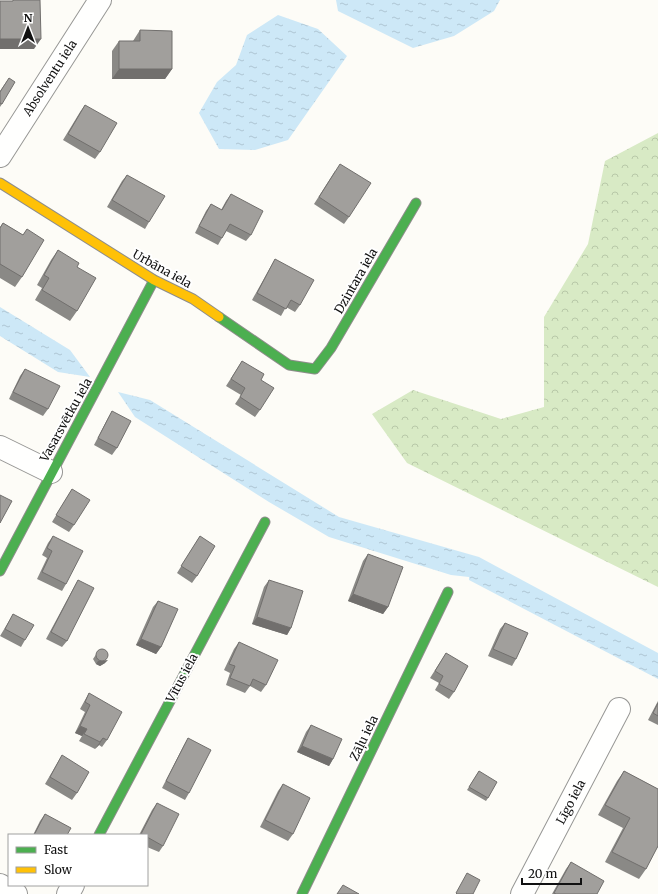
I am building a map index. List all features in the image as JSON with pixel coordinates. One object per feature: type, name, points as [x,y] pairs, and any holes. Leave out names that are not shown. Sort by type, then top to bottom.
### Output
[{"type":"street","name":"Absolventu iela","points":[[0,156],[100,0]]},
{"type":"street","name":"Urbāna iela","points":[[0,183],[154,280],[193,300],[289,365],[314,369]]},
{"type":"street","name":"Dzintara iela","points":[[314,369],[331,348],[416,203]]},
{"type":"street","name":"Vasarsvētku iela","points":[[0,571],[51,472],[119,349],[154,280]]},
{"type":"street","points":[[0,447],[51,472]]},
{"type":"street","name":"Vītus iela","points":[[100,834],[265,522]]},
{"type":"street","name":"Zāļu iela","points":[[302,894],[448,592]]},
{"type":"street","name":"Līgo iela","points":[[522,894],[619,709]]},
{"type":"street","points":[[0,885],[16,894]]},
{"type":"green space","points":[[658,133],[658,587],[407,463],[372,414],[413,390],[501,419],[544,407],[544,317],[588,244],[605,161]]},
{"type":"water","points":[[336,0],[500,0],[494,11],[454,36],[413,48],[338,11]]},
{"type":"water","points":[[278,15],[318,29],[347,56],[288,140],[255,150],[219,149],[199,113],[217,82],[236,65],[247,35]]},
{"type":"water","points":[[0,307],[70,350],[90,377],[58,372],[0,336]]},
{"type":"water","points":[[118,392],[150,400],[339,517],[479,557],[658,653],[658,679],[469,580],[469,577],[451,575],[329,537],[269,502],[135,417]]},
{"type":"building","points":[[40,0],[41,39],[0,39],[0,1]]},
{"type":"building","points":[[140,30],[172,31],[172,69],[119,69],[119,41],[140,41]]},
{"type":"building","points":[[9,78],[15,82],[2,104],[0,103],[0,92]]},
{"type":"building","points":[[85,105],[117,123],[100,152],[68,134]]},
{"type":"building","points":[[340,164],[371,183],[349,217],[319,197]]},
{"type":"building","points":[[127,175],[165,196],[149,222],[112,200]]},
{"type":"building","points":[[231,194],[263,211],[251,235],[230,224],[222,238],[199,226],[211,204],[222,210]]},
{"type":"building","points":[[3,223],[23,235],[27,229],[44,240],[22,277],[0,264],[0,228]]},
{"type":"building","points":[[58,250],[79,263],[77,267],[96,278],[77,311],[42,290],[49,278],[44,275]]},
{"type":"building","points":[[275,259],[314,280],[300,305],[291,300],[286,309],[257,293]]},
{"type":"building","points":[[242,361],[264,374],[261,380],[274,388],[260,410],[240,397],[245,388],[231,379]]},
{"type":"building","points":[[25,369],[60,386],[48,409],[13,392]]},
{"type":"building","points":[[112,411],[131,421],[117,448],[98,438]]},
{"type":"building","points":[[72,489],[90,500],[74,525],[56,515]]},
{"type":"building","points":[[0,495],[12,501],[0,523]]},
{"type":"building","points":[[53,536],[83,551],[66,584],[42,572],[52,551],[47,548]]},
{"type":"building","points":[[200,536],[215,546],[197,576],[181,566]]},
{"type":"building","points":[[368,554],[403,567],[388,607],[353,594]]},
{"type":"building","points":[[78,580],[94,588],[67,641],[51,632]]},
{"type":"building","points":[[269,580],[303,591],[291,628],[257,617]]},
{"type":"building","points":[[158,601],[178,609],[161,647],[141,639]]},
{"type":"building","points":[[13,614],[34,625],[25,640],[5,629]]},
{"type":"building","points":[[505,623],[528,633],[516,659],[493,649]]},
{"type":"building","points":[[239,642],[278,660],[266,685],[253,679],[250,686],[230,678],[235,666],[229,664]]},
{"type":"building","points":[[100,649],[104,649],[108,655],[104,661],[100,661],[96,657],[96,653]]},
{"type":"building","points":[[446,653],[468,666],[454,692],[439,684],[443,676],[435,671]]},
{"type":"building","points":[[89,693],[122,712],[107,740],[103,738],[100,742],[84,734],[87,729],[80,726],[90,705],[85,702]]},
{"type":"building","points":[[658,703],[658,716],[653,713]]},
{"type":"building","points":[[311,725],[342,739],[333,759],[302,746]]},
{"type":"building","points":[[188,738],[211,750],[189,793],[166,781]]},
{"type":"building","points":[[62,755],[89,772],[77,793],[50,777]]},
{"type":"building","points":[[479,771],[497,782],[488,798],[469,787]]},
{"type":"building","points":[[624,771],[658,789],[658,846],[646,869],[612,852],[630,818],[605,805]]},
{"type":"building","points":[[283,784],[310,798],[293,834],[265,820]]},
{"type":"building","points":[[157,803],[179,814],[163,846],[148,838],[148,834],[141,834]]},
{"type":"building","points":[[45,814],[71,828],[68,834],[35,834]]},
{"type":"building","points":[[571,862],[604,881],[597,894],[554,893]]},
{"type":"building","points":[[467,873],[480,880],[473,894],[457,894],[456,893]]},
{"type":"building","points":[[343,885],[359,894],[337,894]]},
{"type":"traffic: fast","points":[[219,317],[289,365],[315,369],[331,348],[416,203]]},
{"type":"traffic: fast","points":[[0,571],[154,280]]},
{"type":"traffic: fast","points":[[100,834],[265,522]]},
{"type":"traffic: fast","points":[[302,894],[448,592]]},
{"type":"traffic: slow","points":[[0,183],[154,280],[193,299],[219,317]]}]
